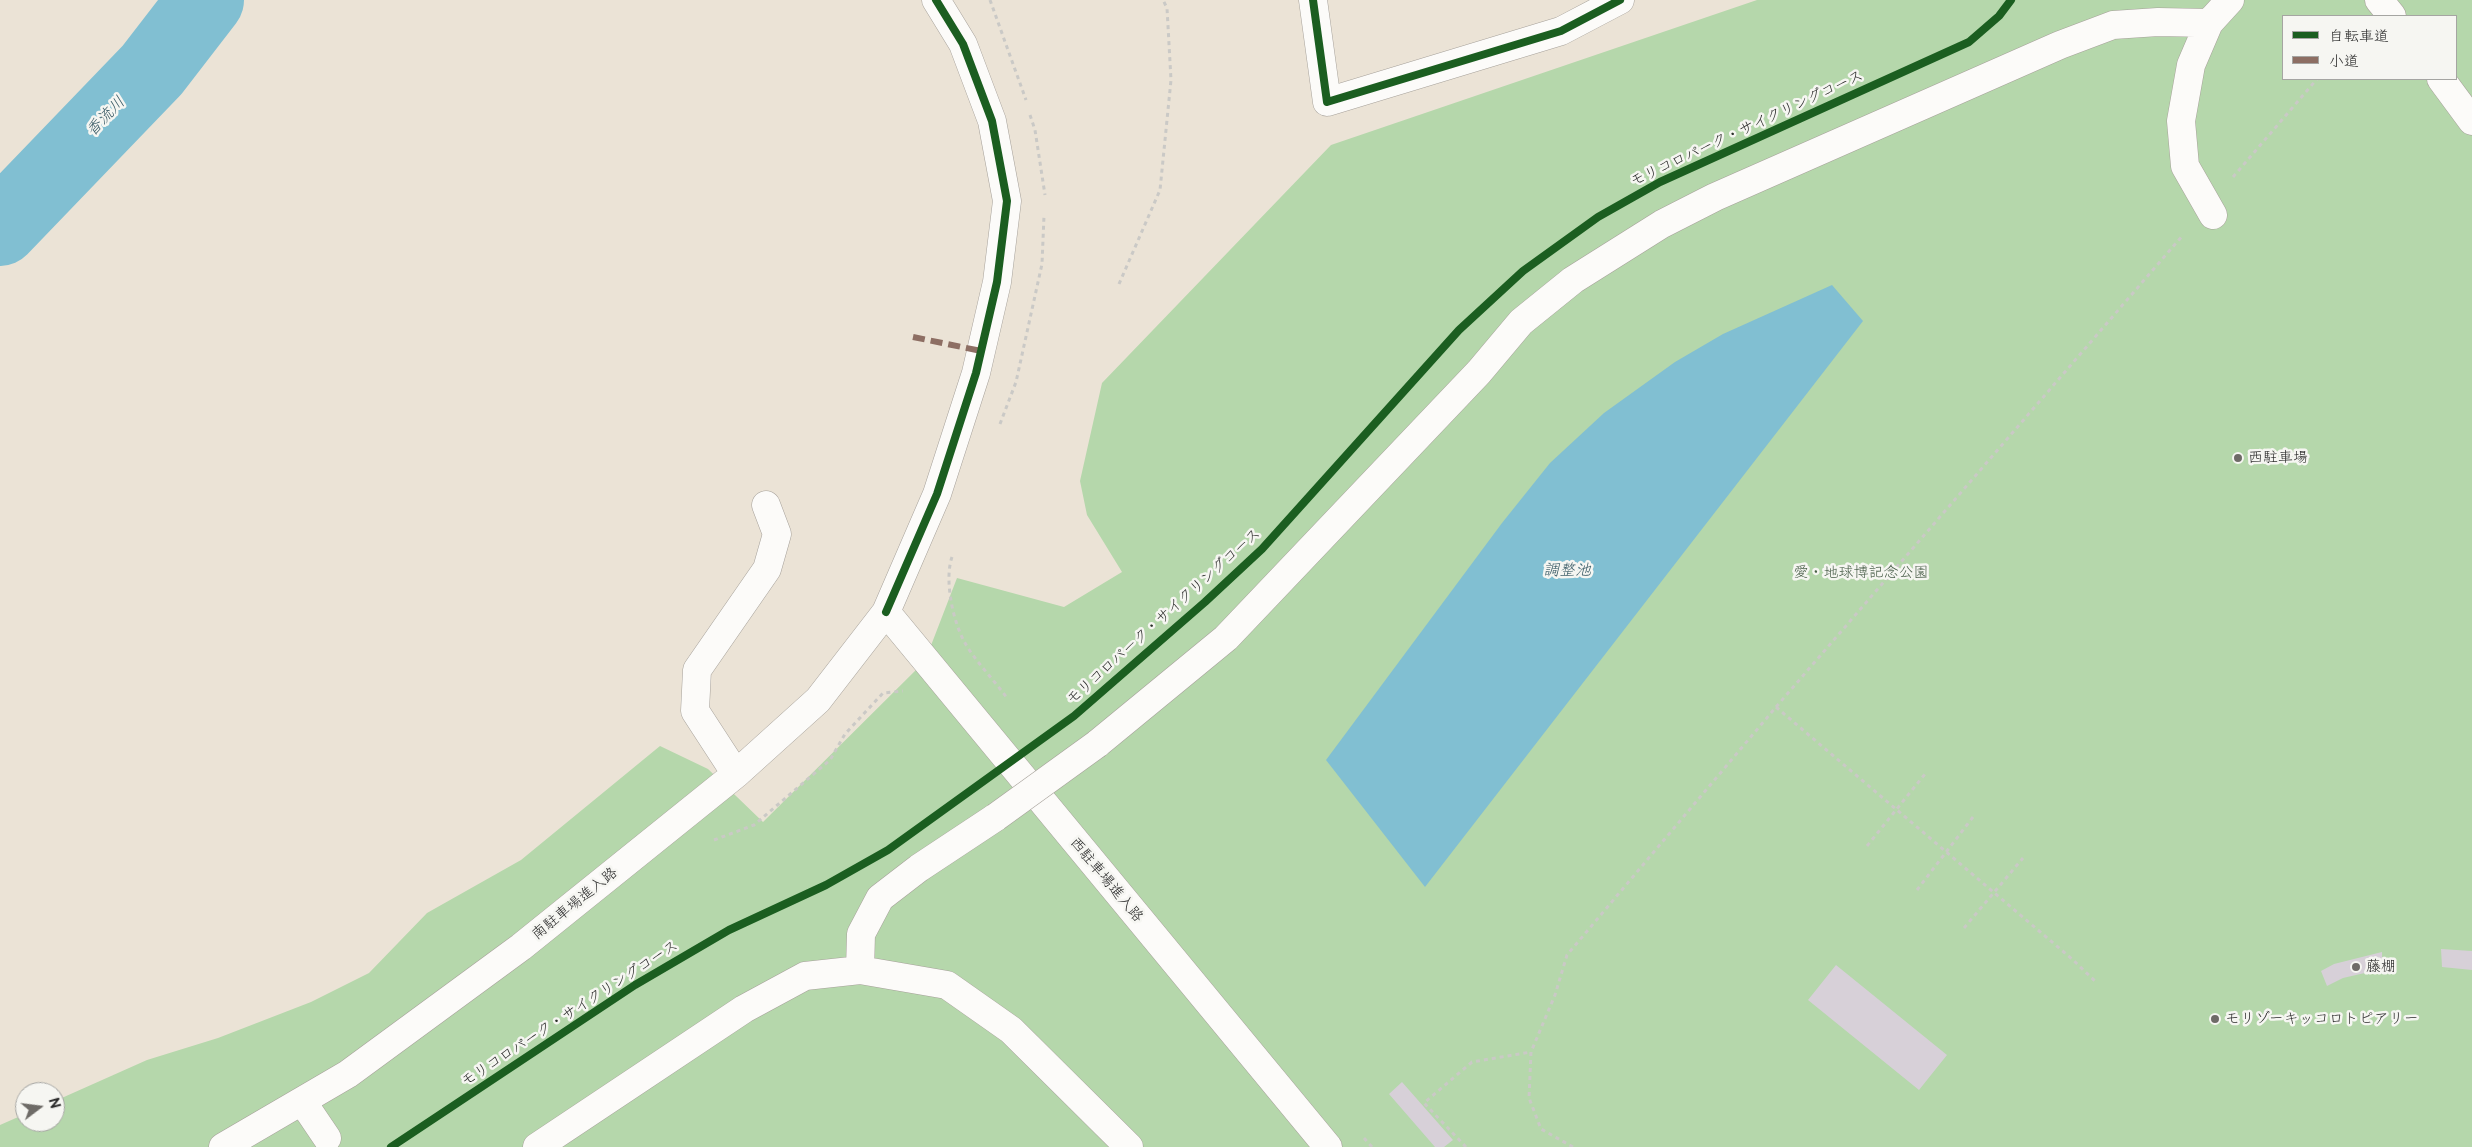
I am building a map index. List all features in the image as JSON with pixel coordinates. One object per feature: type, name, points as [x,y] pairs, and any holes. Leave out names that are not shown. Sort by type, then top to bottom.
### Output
[{"type":"street","name":"南駐車場進入路","points":[[223,1147],[348,1074],[521,947],[736,774],[818,700],[886,612],[937,494],[976,373],[997,282],[1007,201],[992,121],[963,44],[936,0]]},
{"type":"street","points":[[1313,0],[1327,102],[1561,31],[1620,0]]},
{"type":"street","points":[[2210,211],[2185,166],[2181,121],[2191,65],[2209,23],[2230,0]]},
{"type":"street","points":[[2379,0],[2391,15]]},
{"type":"street","points":[[860,970],[862,934],[880,898],[919,868],[996,817],[1097,744],[1226,638],[1480,372],[1521,322],[1573,280],[1662,224],[1715,197],[2060,45],[2113,25],[2158,22],[2209,23]]},
{"type":"street","points":[[2442,80],[2472,121]]},
{"type":"street","points":[[736,774],[695,711],[697,670],[767,569],[777,534],[766,505]]},
{"type":"street","name":"西駐車場進入路","points":[[886,612],[1328,1147]]},
{"type":"street","points":[[538,1147],[744,1009],[805,976],[860,970],[947,985],[1010,1030],[1129,1147]]},
{"type":"street","points":[[302,1101],[327,1138]]},
{"type":"path","points":[[990,0],[1027,104]]},
{"type":"path","points":[[1119,284],[1160,190],[1172,80],[1167,8],[1163,0]]},
{"type":"path","points":[[1573,1147],[1541,1129],[1529,1098],[1531,1052],[1555,995],[1567,955],[1776,707],[2210,211],[2316,80]]},
{"type":"path","points":[[1029,112],[1040,159],[1045,198]]},
{"type":"path","points":[[999,428],[1016,382],[1042,264],[1044,207]]},
{"type":"path","points":[[955,548],[949,566],[951,605],[965,642],[1013,706]]},
{"type":"path","points":[[713,841],[754,825],[830,760],[845,734],[883,693],[908,690]]},
{"type":"path","points":[[1776,707],[2072,959],[2097,983]]},
{"type":"path","points":[[1867,846],[1925,774]]},
{"type":"path","points":[[1917,890],[1973,817]]},
{"type":"path","points":[[1964,928],[2023,858]]},
{"type":"path","points":[[1466,1147],[1424,1103],[1472,1062],[1531,1052]]},
{"type":"path","points":[[1359,1132],[1372,1147]]},
{"type":"green space","name":"愛・地球博記念公園","points":[[1757,0],[2472,0],[2472,1147],[0,1147],[0,1125],[15,1118],[15,1132],[65,1132],[65,1097],[147,1060],[218,1038],[311,1002],[369,973],[427,913],[521,860],[660,746],[708,769],[763,822],[925,661],[957,578],[1064,607],[1122,572],[1087,515],[1080,481],[1102,383],[1331,145]]},
{"type":"water","name":"調整池","points":[[1832,285],[1863,321],[1425,887],[1326,760],[1502,523],[1550,463],[1604,413],[1675,362],[1723,334]]},
{"type":"building","points":[[2441,949],[2472,951],[2472,970],[2442,967]]},
{"type":"building","name":"藤棚","points":[[2382,952],[2382,969],[2343,978],[2327,986],[2321,971],[2334,964]]},
{"type":"building","points":[[1836,965],[1947,1055],[1919,1090],[1808,1000]]},
{"type":"building","points":[[1402,1082],[1453,1140],[1444,1147],[1435,1147],[1389,1094]]},
{"type":"waterway","name":"香流川","points":[[0,228],[152,70],[206,0]]},
{"type":"marked path","points":[[913,337],[981,351]]},
{"type":"cycle path","points":[[886,612],[937,494],[976,373],[997,282],[1007,201],[992,121],[963,44],[936,0]]},
{"type":"cycle path","points":[[1313,0],[1327,102],[1561,31],[1620,0]]},
{"type":"cycle path","name":"モリコロパーク・サイクリングコース","points":[[391,1147],[635,985],[729,930],[826,885],[888,850],[1074,716],[1205,602],[1262,549],[1459,330],[1523,271],[1598,217],[1660,182],[1969,42],[1999,16],[2011,0]]},
{"type":"place","name":"西駐車場","points":[[2238,458]]},
{"type":"place","name":"藤棚","points":[[2356,967]]},
{"type":"place","name":"モリゾーキッコロトピアリー","points":[[2215,1019]]}]
